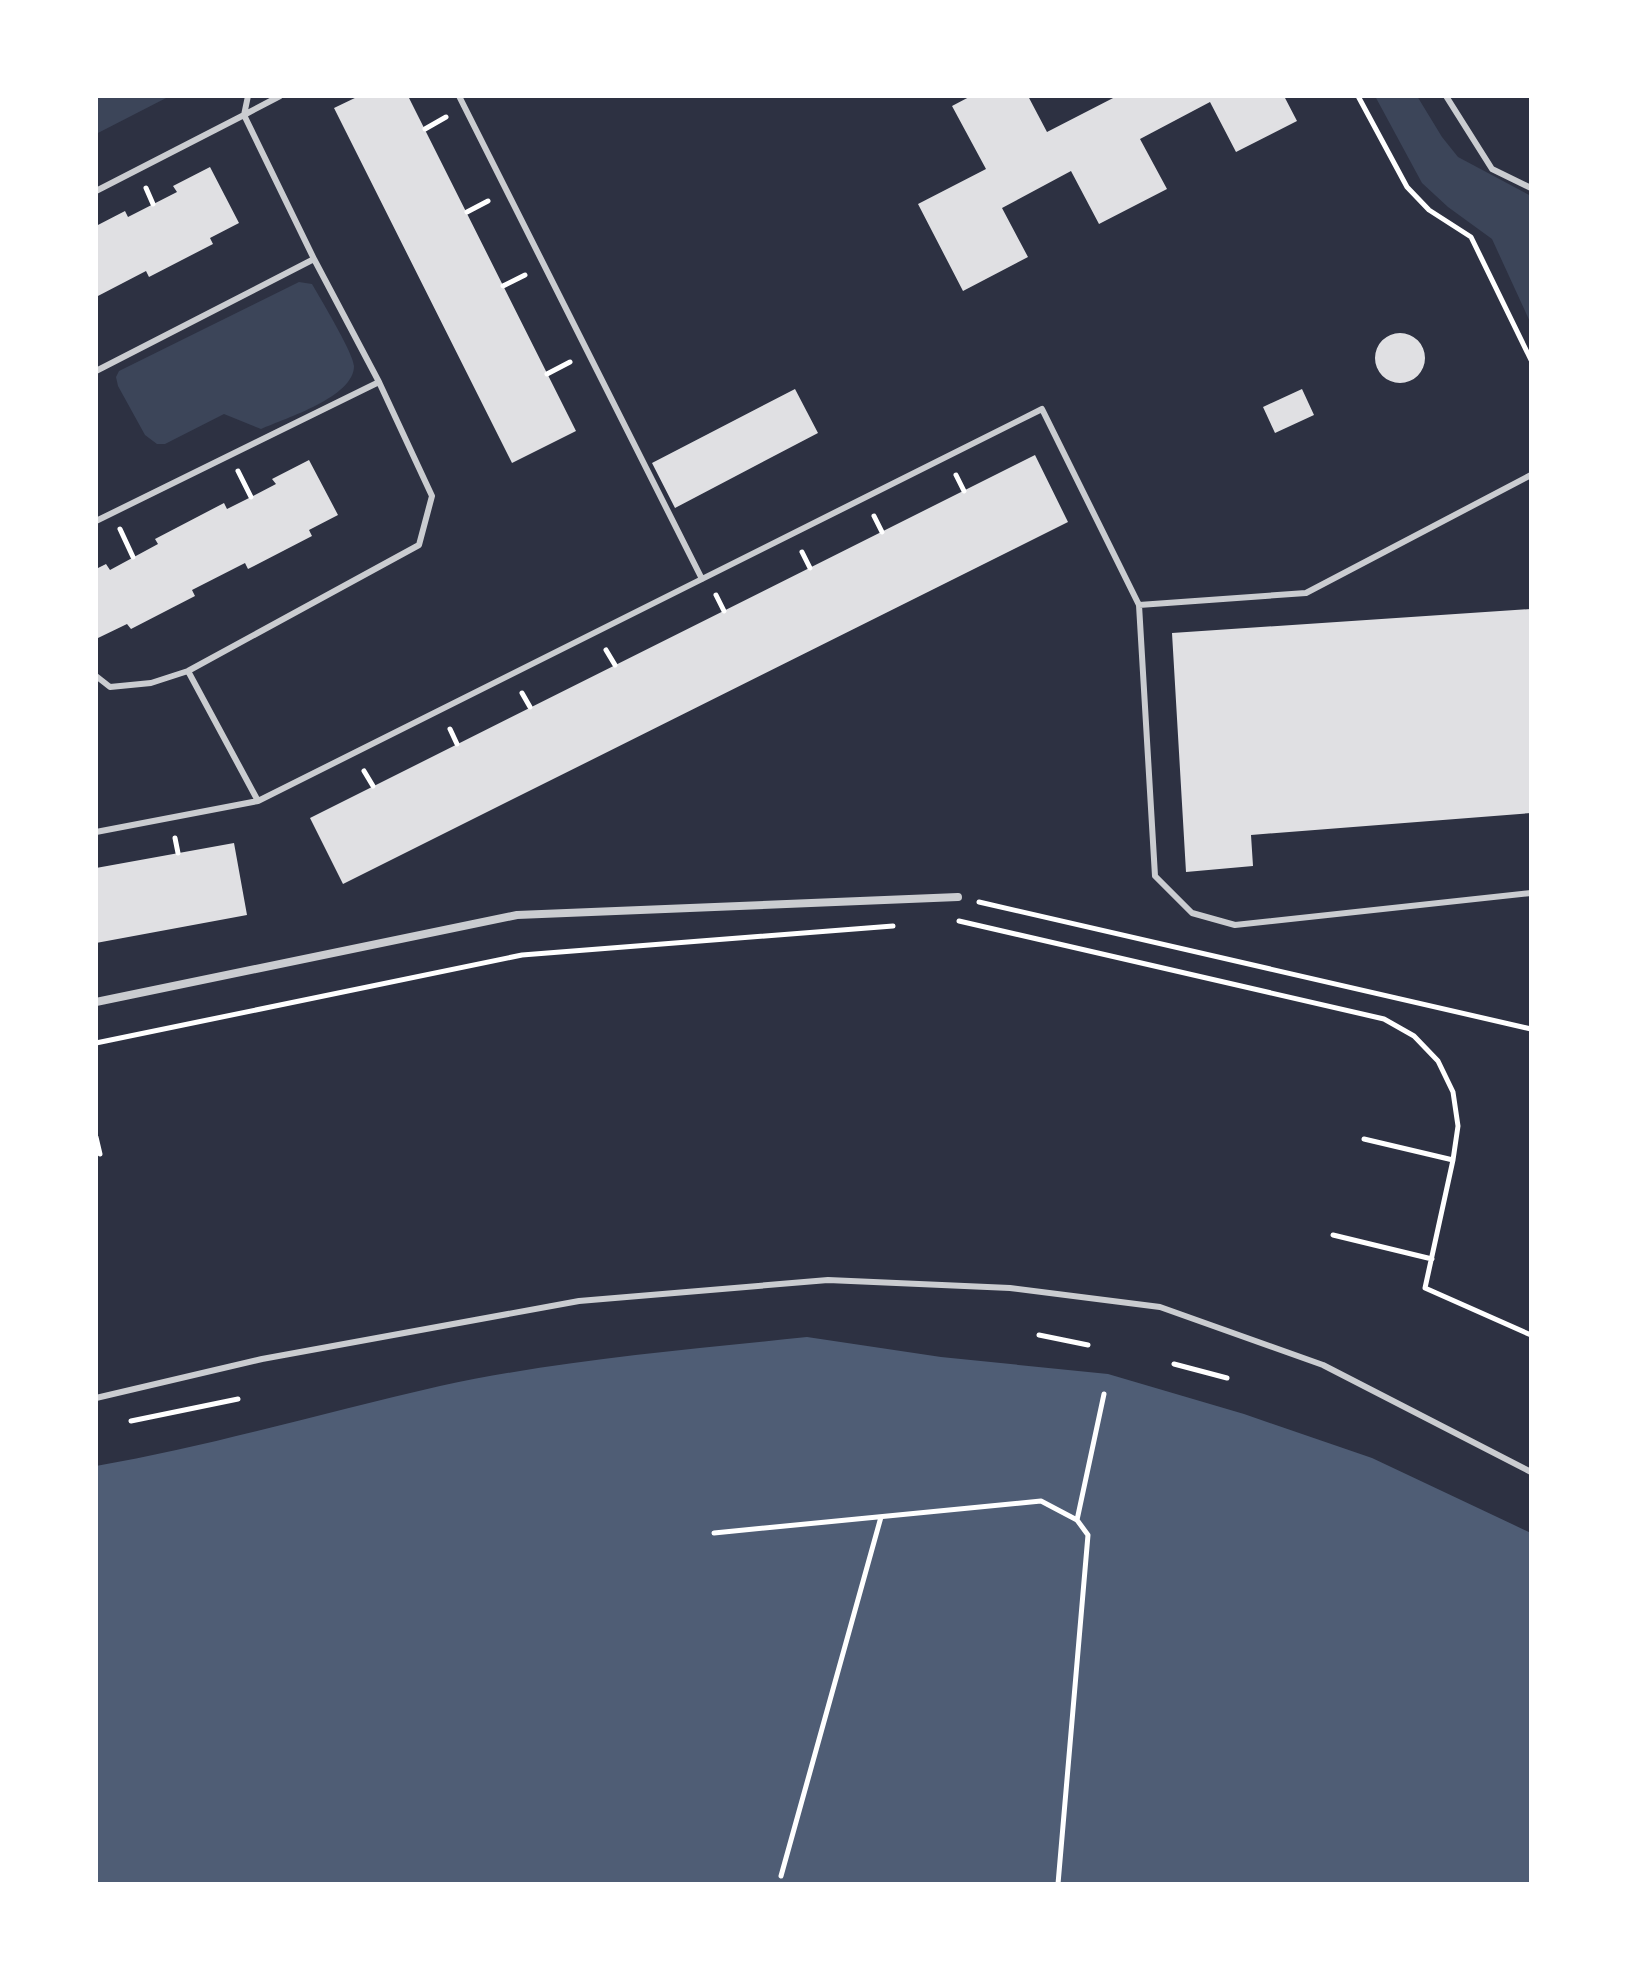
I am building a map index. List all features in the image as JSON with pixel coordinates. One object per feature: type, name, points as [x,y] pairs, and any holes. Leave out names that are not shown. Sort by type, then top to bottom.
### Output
[{"type":"street","points":[[96,1002],[517,915],[958,897]]},
{"type":"lane","points":[[96,676],[110,687],[151,683],[188,671],[419,545],[432,496],[379,382],[314,259],[244,115],[248,96]]},
{"type":"lane","points":[[96,191],[280,96]]},
{"type":"lane","points":[[459,96],[702,579]]},
{"type":"lane","points":[[1446,96],[1492,169],[1531,188]]},
{"type":"lane","points":[[96,371],[314,259]]},
{"type":"lane","points":[[96,521],[379,382]]},
{"type":"lane","points":[[96,832],[258,801],[1042,409],[1139,605],[1155,876],[1192,913],[1235,925],[1531,893]]},
{"type":"lane","points":[[1139,605],[1306,593],[1531,475]]},
{"type":"lane","points":[[188,671],[258,801]]},
{"type":"lane","points":[[96,1398],[262,1359],[579,1301],[828,1280],[1010,1288],[1160,1307],[1323,1365],[1531,1472]]},
{"type":"path","points":[[1358,96],[1407,187],[1429,210],[1471,237],[1531,360]]},
{"type":"path","points":[[958,897],[1531,1029]]},
{"type":"path","points":[[957,921],[1384,1019],[1414,1036],[1438,1061],[1453,1092],[1458,1126],[1425,1288],[1531,1335]]},
{"type":"path","points":[[96,1043],[522,955],[895,925]]},
{"type":"path","points":[[96,1137],[100,1154]]},
{"type":"path","points":[[1364,1139],[1453,1160]]},
{"type":"path","points":[[1333,1235],[1432,1259]]},
{"type":"path","points":[[1039,1335],[1088,1345]]},
{"type":"path","points":[[1174,1364],[1227,1378]]},
{"type":"path","points":[[1077,1520],[1104,1394]]},
{"type":"path","points":[[131,1421],[238,1399]]},
{"type":"path","points":[[714,1533],[1041,1501],[1077,1520],[1088,1535],[1058,1884]]},
{"type":"path","points":[[781,1876],[881,1517]]},
{"type":"shaded area","points":[[96,96],[170,96],[96,134]]},
{"type":"shaded area","points":[[1375,96],[1417,96],[1458,157],[1531,196],[1531,324],[1492,239],[1448,207],[1422,183]]},
{"type":"shaded area","points":[[299,282],[312,284],[349,350],[354,366],[351,377],[343,387],[317,405],[261,429],[224,414],[165,444],[157,444],[145,435],[118,386],[116,377],[119,371]]},
{"type":"shaded area","points":[[807,1337],[941,1357],[1108,1374],[1244,1414],[1372,1458],[1531,1533],[1531,1884],[96,1884],[96,1466],[183,1449],[485,1377],[622,1357]]},
{"type":"building","points":[[359,96],[408,96],[576,431],[512,463],[334,108]]},
{"type":"building","points":[[971,96],[1028,96],[1047,132],[1117,96],[1284,96],[1297,121],[1236,152],[1210,102],[1140,139],[1167,189],[1099,224],[1071,171],[1002,208],[1028,257],[963,291],[918,204],[986,169],[952,106]]},
{"type":"building","points":[[210,167],[239,223],[210,238],[213,244],[149,277],[146,271],[96,297],[96,226],[125,211],[128,217],[177,192],[173,186]]},
{"type":"building","points":[[1400,333],[1418,340],[1425,358],[1418,376],[1400,383],[1382,376],[1375,358],[1382,340]]},
{"type":"building","points":[[795,389],[818,433],[675,508],[652,463]]},
{"type":"building","points":[[1302,389],[1314,415],[1275,433],[1263,407]]},
{"type":"building","points":[[1035,455],[1068,522],[343,884],[310,818]]},
{"type":"building","points":[[309,460],[338,515],[309,530],[312,536],[248,569],[245,563],[192,590],[195,596],[131,629],[127,624],[98,638],[96,569],[106,564],[110,570],[158,544],[155,539],[224,503],[227,509],[251,497],[276,484],[272,479]]},
{"type":"building","points":[[1531,609],[1531,813],[1251,835],[1253,866],[1186,872],[1172,633]]},
{"type":"building","points":[[234,843],[247,915],[96,943],[96,868]]}]
